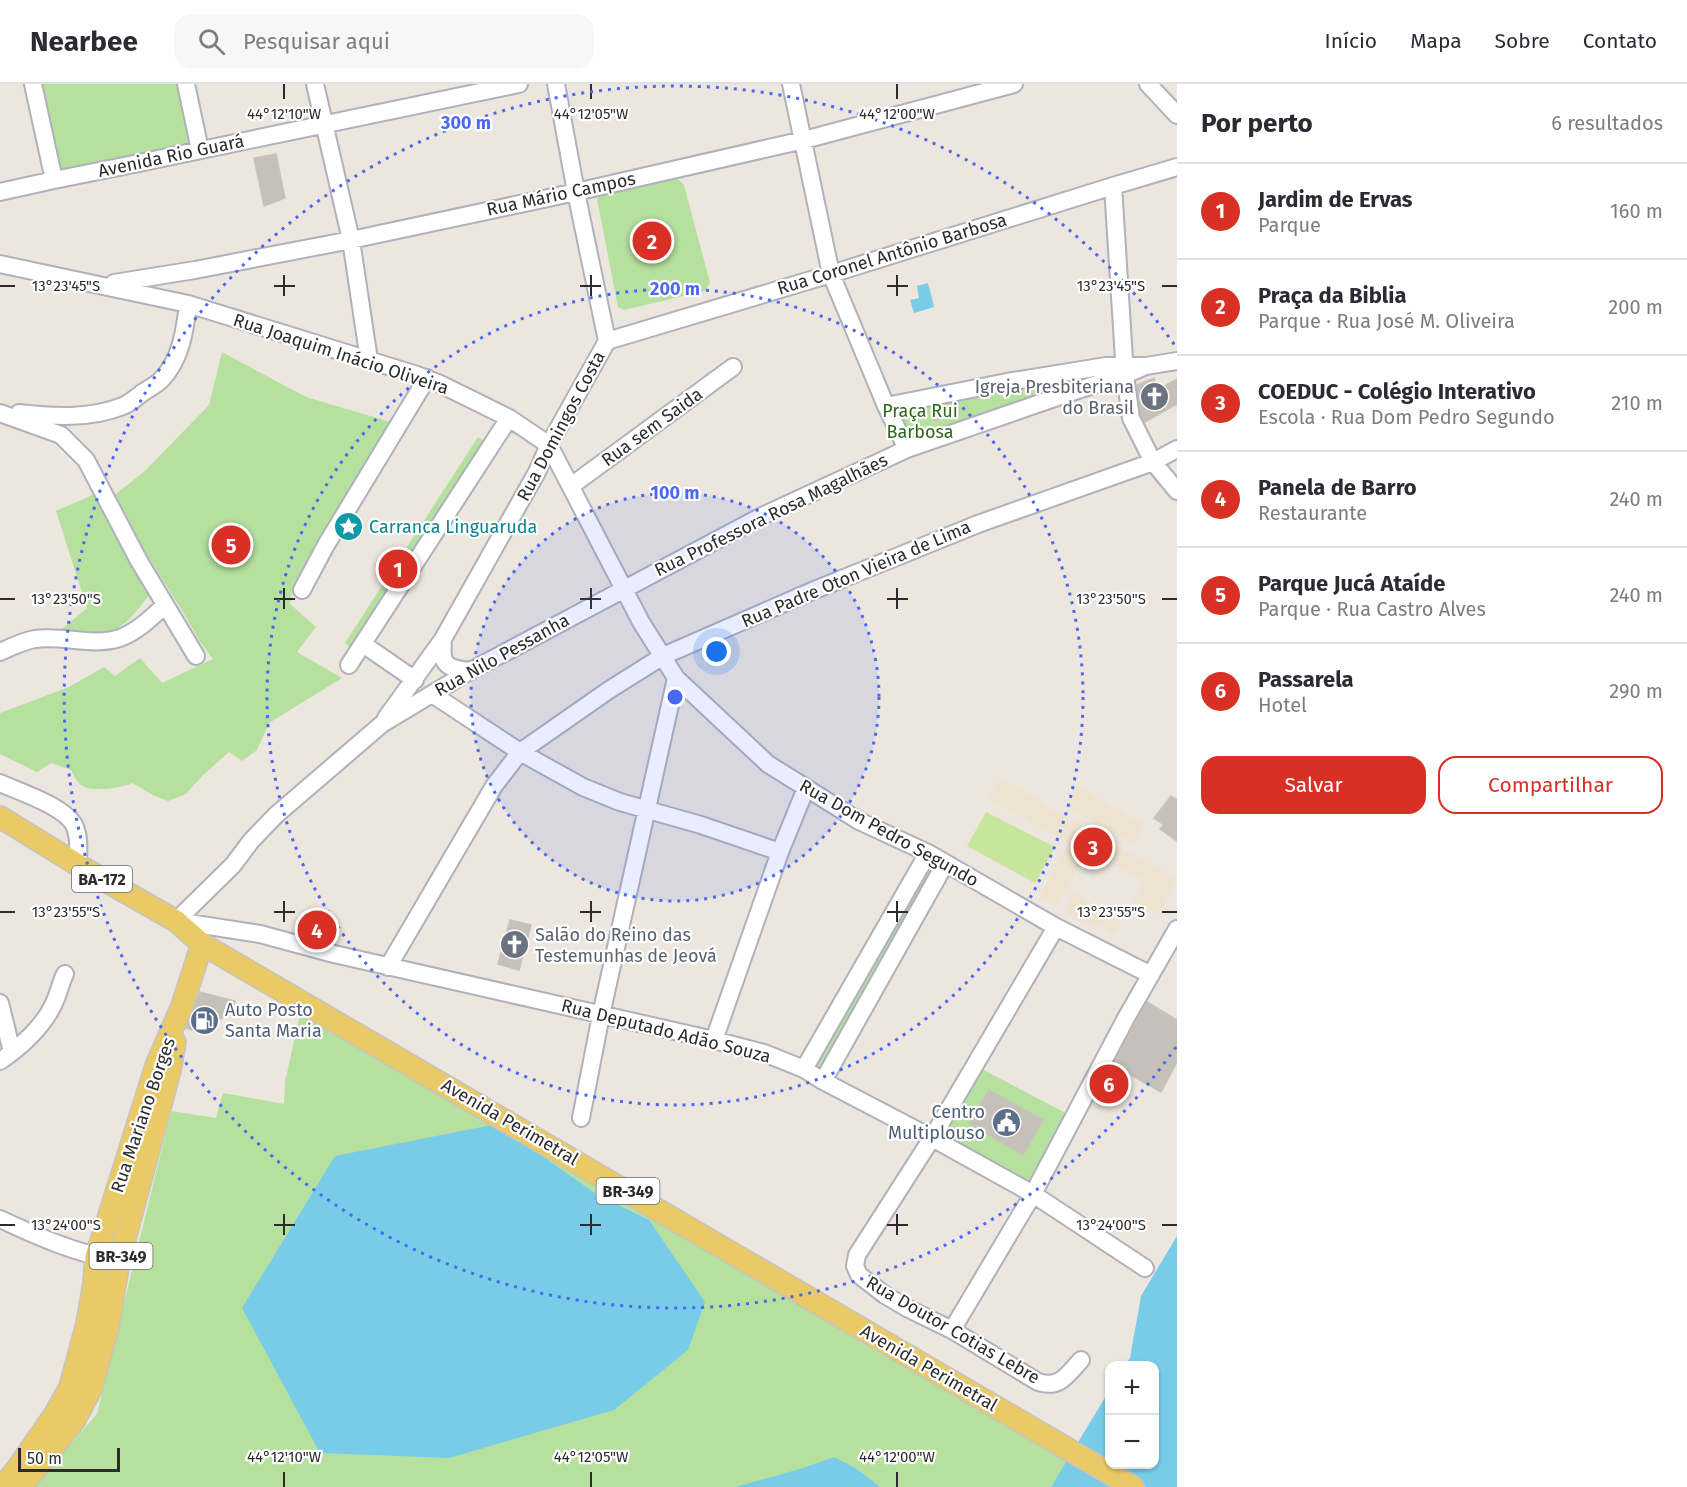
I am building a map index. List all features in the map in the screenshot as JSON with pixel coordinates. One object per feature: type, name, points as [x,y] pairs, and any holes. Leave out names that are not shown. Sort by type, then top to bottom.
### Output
[{"type":"main road","name":"Avenida Perimetral","points":[[0,817],[176,921],[202,944],[1133,1487]]},
{"type":"main road","name":"Rua Mariano Borges","points":[[2,1487],[55,1414],[70,1387],[87,1324],[96,1257],[156,1066],[182,1006],[202,944]]},
{"type":"main road","name":"Rua Mariano Borges","points":[[21,1487],[74,1421],[92,1389],[108,1327],[120,1261],[170,1070],[182,1006]]},
{"type":"street","points":[[33,84],[54,180]]},
{"type":"street","points":[[186,84],[200,150]]},
{"type":"street","points":[[315,84],[351,240],[369,360]]},
{"type":"street","name":"Avenida Rio Guará","points":[[0,192],[519,84]]},
{"type":"street","points":[[556,84],[607,341]]},
{"type":"street","points":[[791,84],[831,274],[886,406],[907,448]]},
{"type":"street","name":"Rua Mário Campos","points":[[105,285],[351,240],[576,192],[804,140],[1014,84]]},
{"type":"street","points":[[1148,84],[1177,115]]},
{"type":"street","name":"Rua Coronel Antônio Barbosa","points":[[607,341],[1177,167]]},
{"type":"street","points":[[1113,186],[1124,370],[1131,418],[1153,462],[1177,491]]},
{"type":"street","name":"Rua Joaquim Inácio Oliveira","points":[[0,264],[188,304],[427,378],[509,418],[549,445],[623,588]]},
{"type":"street","points":[[0,412],[46,416],[90,416],[125,405],[161,381],[172,365],[181,346],[188,304]]},
{"type":"street","name":"Rua Domingos Costa","points":[[382,724],[443,639],[537,472],[549,445],[607,341]]},
{"type":"street","name":"Rua Professora Rosa Magalhães","points":[[623,588],[762,516],[907,448],[1066,394],[1124,370],[1177,361]]},
{"type":"street","points":[[886,406],[1007,382],[1106,366],[1124,370]]},
{"type":"street","name":"Rua sem Saida","points":[[571,486],[733,367]]},
{"type":"street","points":[[302,590],[331,536],[427,378]]},
{"type":"street","points":[[0,412],[61,435],[86,460],[139,561],[196,656]]},
{"type":"street","points":[[349,665],[509,418]]},
{"type":"street","name":"Rua Padre Oton Vieira de Lima","points":[[388,967],[494,786],[520,752],[609,690],[663,656],[812,591],[967,528],[1153,462],[1177,449]]},
{"type":"street","name":"Rua Dom Pedro Segundo","points":[[623,588],[676,678],[768,764],[859,821],[928,853],[1056,927],[1151,975]]},
{"type":"street","name":"Rua Nilo Pessanha","points":[[382,724],[470,670],[623,588]]},
{"type":"street","points":[[0,652],[35,639],[92,641],[118,639],[141,626],[165,605]]},
{"type":"street","points":[[443,639],[441,656],[445,663],[455,669],[470,670]]},
{"type":"street","points":[[363,644],[415,680]]},
{"type":"street","points":[[580,1118],[676,678]]},
{"type":"street","points":[[432,694],[520,752],[583,787],[620,802],[701,825],[780,852]]},
{"type":"street","points":[[176,921],[233,865],[276,815],[382,724]]},
{"type":"street","points":[[0,783],[61,810],[75,826],[78,841],[78,865]]},
{"type":"street","points":[[714,1041],[780,852],[806,788]]},
{"type":"street","points":[[804,1069],[928,853]]},
{"type":"street","points":[[823,1081],[945,864]]},
{"type":"street","name":"Rua Deputado Adão Souza","points":[[176,921],[260,934],[388,967],[764,1053],[804,1069],[1033,1194],[1145,1268]]},
{"type":"street","name":"Rua Doutor Cotias Lebre","points":[[1056,927],[932,1138],[857,1255],[855,1266],[860,1275],[885,1295],[952,1330],[1038,1382],[1048,1385],[1055,1384],[1082,1360]]},
{"type":"street","points":[[952,1330],[1033,1194],[1126,1018],[1177,929]]},
{"type":"street","points":[[6,1057],[40,1025],[54,1002],[65,974]]},
{"type":"street","points":[[0,1003],[6,1057]]},
{"type":"street","points":[[0,1219],[36,1236],[96,1257],[120,1261]]},
{"type":"shaded area","points":[[1001,779],[1042,801],[1041,804],[1177,879],[1159,914],[1133,901],[1144,880],[1087,852],[1057,906],[1039,896],[1069,843],[989,799]]},
{"type":"shaded area","points":[[1076,786],[1144,825],[1134,843],[1065,806]]},
{"type":"shaded area","points":[[1074,893],[1121,923],[1114,935],[1102,928],[1104,925],[1101,923],[1097,929],[1064,911]]},
{"type":"green space","points":[[33,84],[186,84],[200,150],[54,180]]},
{"type":"green space","points":[[676,177],[684,185],[710,283],[705,291],[624,310],[618,307],[597,199],[602,192]]},
{"type":"green space","points":[[222,352],[306,397],[394,423],[292,593],[290,604],[316,627],[297,652],[342,678],[269,723],[257,750],[242,761],[229,752],[186,794],[168,801],[132,783],[108,789],[87,788],[79,783],[71,770],[51,763],[37,772],[0,754],[0,713],[69,687],[104,667],[115,676],[140,658],[162,683],[213,659],[111,498],[146,470],[209,405]]},
{"type":"green space","name":"Praça Rui Barbosa","points":[[1124,366],[907,449],[886,406]]},
{"type":"green space","points":[[478,437],[484,441],[352,649],[345,643]]},
{"type":"green space","points":[[95,494],[152,591],[132,616],[115,629],[94,632],[62,629],[87,608],[56,511]]},
{"type":"green space","points":[[986,812],[1055,847],[1035,883],[967,846]]},
{"type":"green space","points":[[928,853],[945,864],[823,1081],[804,1069]]},
{"type":"green space","points":[[301,1010],[1074,1466],[1064,1487],[33,1487],[97,1414],[171,1111],[216,1118],[223,1093],[284,1104],[285,1082]]},
{"type":"green space","points":[[974,1065],[1073,1117],[1033,1194],[932,1138]]},
{"type":"water","points":[[928,283],[934,307],[914,313],[910,300],[919,298],[917,286]]},
{"type":"water","points":[[497,1124],[596,1194],[649,1220],[705,1302],[688,1350],[614,1410],[449,1458],[320,1453],[242,1308],[335,1156]]},
{"type":"water","points":[[1177,1236],[1177,1487],[1051,1487],[1105,1398],[1105,1469],[1159,1469],[1159,1361],[1128,1361],[1141,1296]]},
{"type":"water","points":[[834,1457],[857,1469],[880,1487],[736,1487],[803,1468]]},
{"type":"building","points":[[276,154],[285,198],[264,206],[254,158]]},
{"type":"building","name":"Igreja Presbiteriana do Brasil","points":[[1154,378],[1157,390],[1177,379],[1177,404],[1145,422],[1141,415],[1137,385]]},
{"type":"building","points":[[957,403],[960,413],[934,421],[931,409]]},
{"type":"building","points":[[1171,796],[1177,800],[1177,841],[1160,829],[1164,825],[1154,818]]},
{"type":"building","name":"Salão do Reino das Testemunhas de Jeová","points":[[510,920],[531,925],[519,970],[498,964]]},
{"type":"building","name":"Auto Posto Santa Maria","points":[[200,992],[235,1001],[232,1012],[199,1032],[186,1028]]},
{"type":"building","points":[[1147,1002],[1177,1020],[1177,1062],[1161,1092],[1113,1065]]},
{"type":"building","name":"Centro Multiplouso","points":[[989,1090],[1043,1120],[1023,1155],[969,1123]]},
{"type":"place","name":"Praça da Biblia","points":[[652,241]]},
{"type":"place","name":"Igreja Presbiteriana do Brasil","points":[[1155,397]]},
{"type":"place","name":"Carranca Linguaruda","points":[[348,527]]},
{"type":"place","name":"Parque Jucá Ataíde","points":[[231,545]]},
{"type":"place","name":"Jardim de Ervas","points":[[398,569]]},
{"type":"place","name":"COEDUC - Colégio Interativo","points":[[1093,847]]},
{"type":"place","name":"Panela de Barro","points":[[317,930]]},
{"type":"place","name":"Salão do Reino das Testemunhas de Jeová","points":[[514,945]]},
{"type":"place","name":"Auto Posto Santa Maria","points":[[204,1020]]},
{"type":"place","name":"Passarela","points":[[1109,1084]]},
{"type":"place","name":"Centro Multiplouso","points":[[1006,1122]]}]
